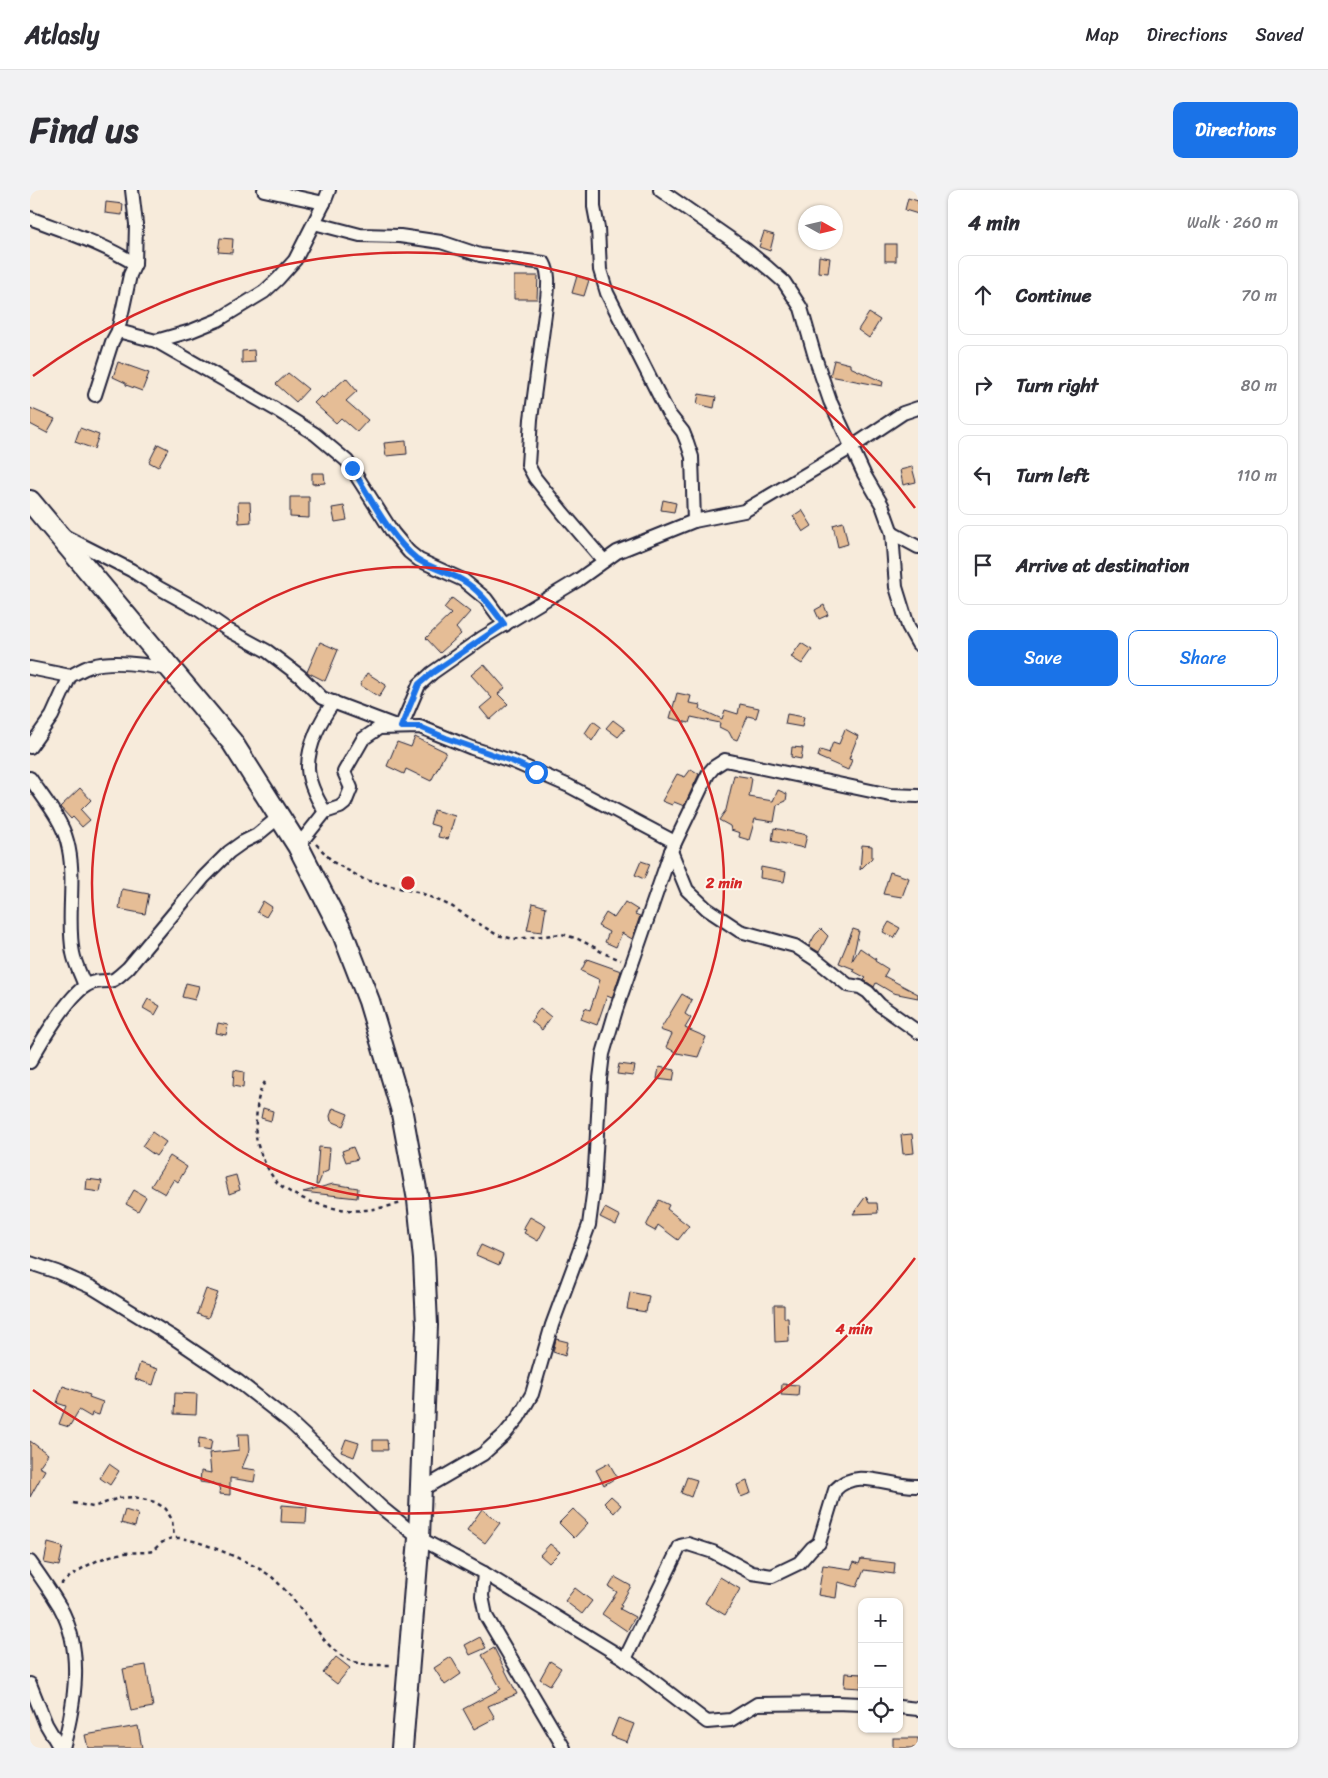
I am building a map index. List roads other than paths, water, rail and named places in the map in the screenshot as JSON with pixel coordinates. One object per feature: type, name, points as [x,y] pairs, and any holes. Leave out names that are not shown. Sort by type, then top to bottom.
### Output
[{"type":"highway","points":[[30,501],[54,532],[232,742],[279,817],[303,841],[343,934],[369,1001],[401,1108],[418,1200],[424,1259],[427,1326],[419,1538],[402,1748]]},
{"type":"street","points":[[95,395],[112,342],[118,331],[130,275],[135,264],[136,224],[132,190]]},
{"type":"street","points":[[264,190],[324,203]]},
{"type":"street","points":[[156,341],[191,331],[218,320],[264,292],[278,280],[295,260],[329,190]]},
{"type":"street","points":[[594,190],[600,270],[607,293],[668,413],[687,442],[692,457],[694,521]]},
{"type":"street","points":[[660,190],[745,249],[784,282],[801,308],[830,401],[864,474],[882,505],[892,533],[896,587],[908,626],[918,644]]},
{"type":"street","points":[[30,218],[84,237],[118,253],[135,264]]},
{"type":"street","points":[[314,223],[360,235],[400,236],[441,242],[480,255],[544,264],[547,268],[547,299],[531,419],[528,465],[535,478],[562,513],[604,561]]},
{"type":"street","points":[[118,331],[156,341],[315,434],[347,461],[393,532],[409,552],[419,560],[463,580],[486,599],[504,624]]},
{"type":"street","points":[[401,727],[419,684],[432,673],[504,624],[578,580],[617,552],[694,521],[744,511],[852,447],[903,413],[918,408]]},
{"type":"street","points":[[54,532],[131,570],[199,610],[228,630],[267,651],[300,676],[322,698],[401,727]]},
{"type":"street","points":[[892,533],[918,547]]},
{"type":"street","points":[[30,668],[70,676],[91,666],[112,664],[140,663],[172,670]]},
{"type":"street","points":[[30,747],[52,716],[70,676]]},
{"type":"street","points":[[325,812],[312,783],[308,766],[315,737],[325,713],[334,702]]},
{"type":"street","points":[[303,841],[325,812],[340,807],[345,803],[351,788],[344,772],[363,739],[379,728],[420,727],[472,748],[514,762],[569,786],[673,847],[687,890],[706,909],[740,931],[795,946],[818,961],[848,985],[860,987],[868,992],[880,1005],[918,1032]]},
{"type":"street","points":[[421,1490],[483,1454],[504,1436],[518,1418],[532,1394],[552,1325],[589,1225],[594,1186],[600,1079],[604,1054],[632,964],[673,847],[708,774],[714,767],[725,760],[890,795],[918,796]]},
{"type":"street","points":[[30,778],[57,818],[68,843],[71,875],[73,954],[85,986]]},
{"type":"street","points":[[30,1062],[34,1045],[85,986],[97,980],[113,980],[120,975],[204,877],[229,852],[257,835],[279,817]]},
{"type":"street","points":[[30,1263],[57,1272],[93,1288],[171,1336],[239,1382],[290,1422],[354,1483],[419,1538],[484,1573],[624,1659],[707,1722],[731,1720],[758,1704],[836,1702],[858,1704]]},
{"type":"street","points":[[624,1659],[680,1546],[688,1544],[713,1552],[752,1573],[772,1576],[799,1563],[819,1543],[835,1490],[841,1484],[849,1480],[867,1478],[918,1486]]},
{"type":"street","points":[[30,1562],[60,1608],[73,1642],[75,1654],[74,1694],[62,1748]]},
{"type":"street","points":[[484,1573],[482,1596],[486,1616],[564,1748]]},
{"type":"street","points":[[30,1684],[46,1724],[62,1748]]},
{"type":"street","points":[[903,1707],[918,1709]]}]
